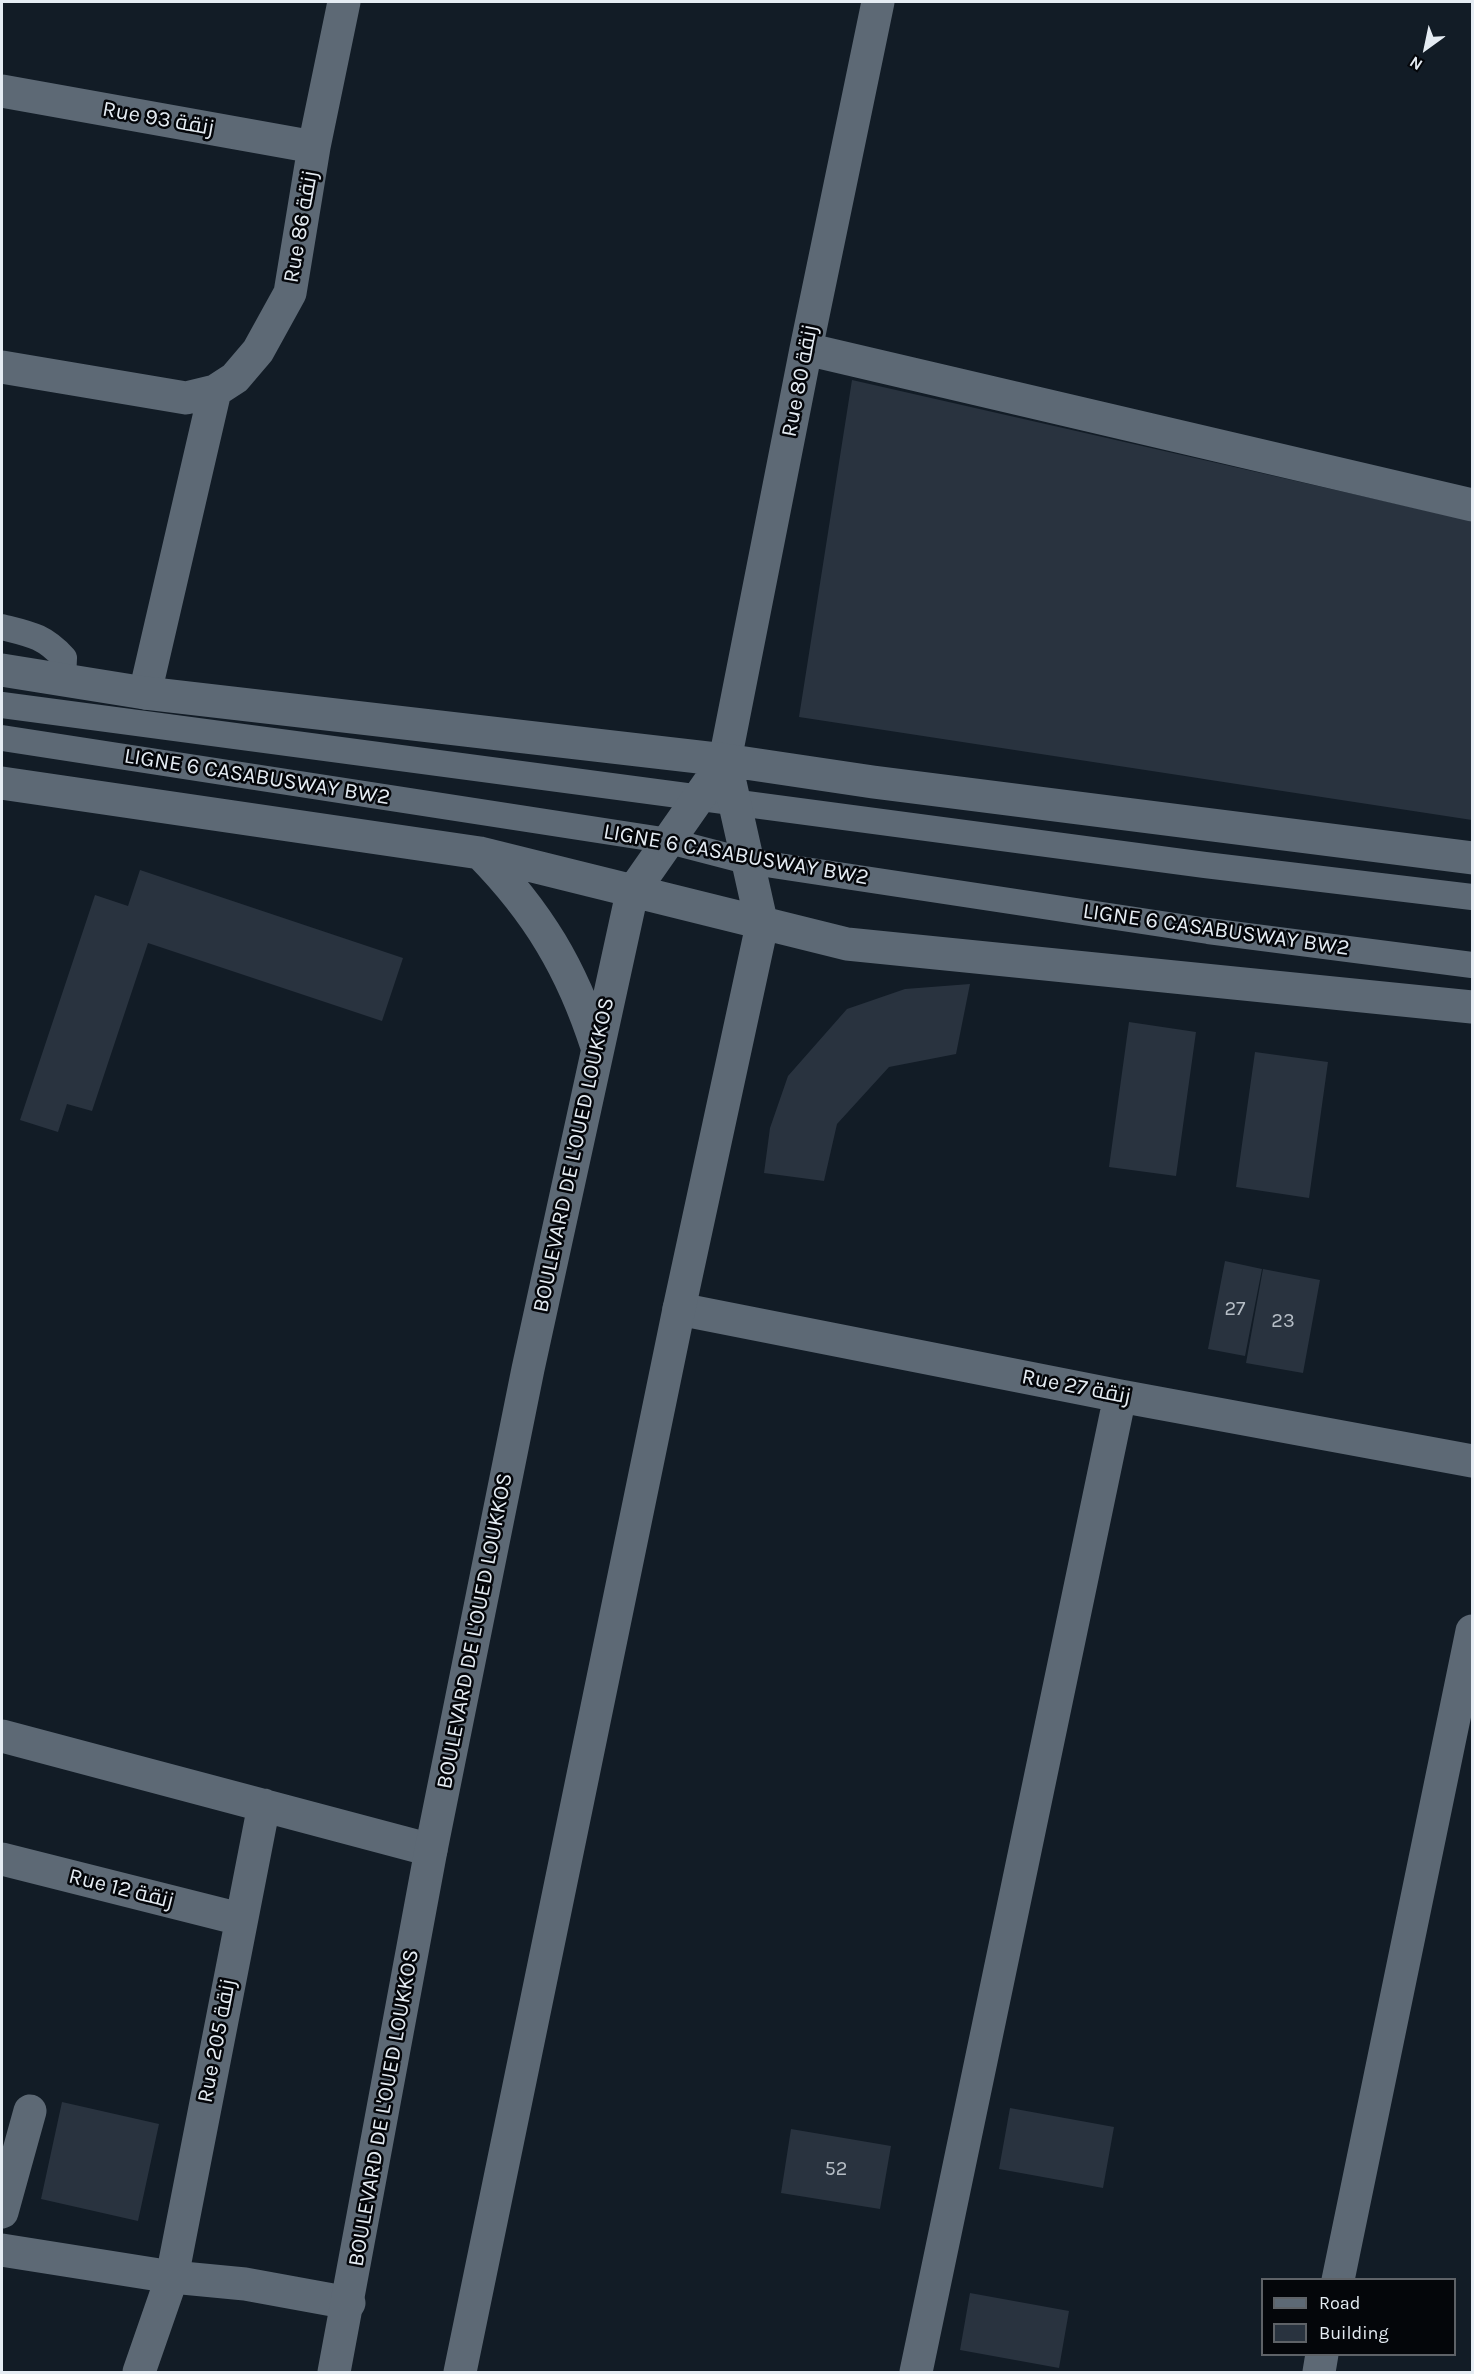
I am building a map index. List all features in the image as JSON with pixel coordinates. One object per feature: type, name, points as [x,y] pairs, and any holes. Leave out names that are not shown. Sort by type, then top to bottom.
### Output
[{"type":"street","name":"Rue 86 زنقة","points":[[2,367],[186,398],[215,391],[236,378],[258,351],[290,293],[314,147],[344,2]]},
{"type":"street","name":"Rue 80 زنقة","points":[[725,760],[806,349],[878,2]]},
{"type":"street","name":"Rue 93 زنقة","points":[[2,91],[314,147]]},
{"type":"street","points":[[806,349],[1473,505]]},
{"type":"street","points":[[144,693],[215,391]]},
{"type":"street","points":[[2,670],[144,693],[725,760],[1473,858]]},
{"type":"street","points":[[632,892],[725,760]]},
{"type":"street","points":[[460,2373],[679,1309],[762,925],[725,760]]},
{"type":"street","points":[[2,783],[480,853],[762,925],[847,944],[1473,1007]]},
{"type":"street","points":[[480,853],[513,888],[548,935],[585,1008],[597,1047]]},
{"type":"street","name":"BOULEVARD DE L'OUED LOUKKOS","points":[[334,2373],[349,2303],[431,1850],[528,1369],[632,892]]},
{"type":"street","name":"Rue 27 زنقة","points":[[679,1309],[1120,1396],[1473,1461]]},
{"type":"street","points":[[915,2373],[1120,1396]]},
{"type":"street","points":[[1338,2278],[1473,1631]]},
{"type":"street","points":[[2,1736],[431,1850]]},
{"type":"street","name":"Rue 205 زنقة","points":[[139,2373],[172,2277],[264,1805]]},
{"type":"street","name":"Rue 12 زنقة","points":[[2,1859],[240,1919]]},
{"type":"street","points":[[2,2212],[30,2111]]},
{"type":"street","points":[[2,2250],[72,2259],[172,2277],[245,2284],[349,2303]]},
{"type":"street","points":[[1319,2373],[1322,2356]]},
{"type":"lane","points":[[2,627],[37,635],[53,646],[64,658],[63,679]]},
{"type":"lane","name":"LIGNE 6 CASABUSWAY BW2","points":[[2,705],[1473,897]]},
{"type":"lane","name":"LIGNE 6 CASABUSWAY BW2","points":[[2,738],[669,841],[746,861],[1208,931],[1473,965]]},
{"type":"building","points":[[852,380],[1472,521],[1472,820],[799,717]]},
{"type":"building","points":[[140,870],[403,958],[382,1021],[148,943],[92,1111],[67,1104],[58,1132],[20,1120],[95,895],[128,906]]},
{"type":"building","points":[[970,984],[956,1054],[889,1067],[837,1124],[824,1181],[764,1173],[770,1128],[788,1076],[847,1009],[905,989]]},
{"type":"building","points":[[1129,1022],[1196,1032],[1176,1176],[1109,1167]]},
{"type":"building","points":[[1255,1052],[1328,1062],[1309,1198],[1236,1187]]},
{"type":"building","points":[[1225,1261],[1262,1269],[1245,1356],[1208,1349]]},
{"type":"building","points":[[1263,1269],[1320,1280],[1303,1373],[1246,1363]]},
{"type":"building","points":[[62,2102],[159,2124],[138,2221],[41,2199]]},
{"type":"building","points":[[1010,2108],[1114,2127],[1103,2188],[999,2169]]},
{"type":"building","points":[[791,2129],[891,2146],[880,2209],[781,2193]]},
{"type":"building","points":[[970,2293],[1069,2311],[1059,2368],[960,2350]]}]
